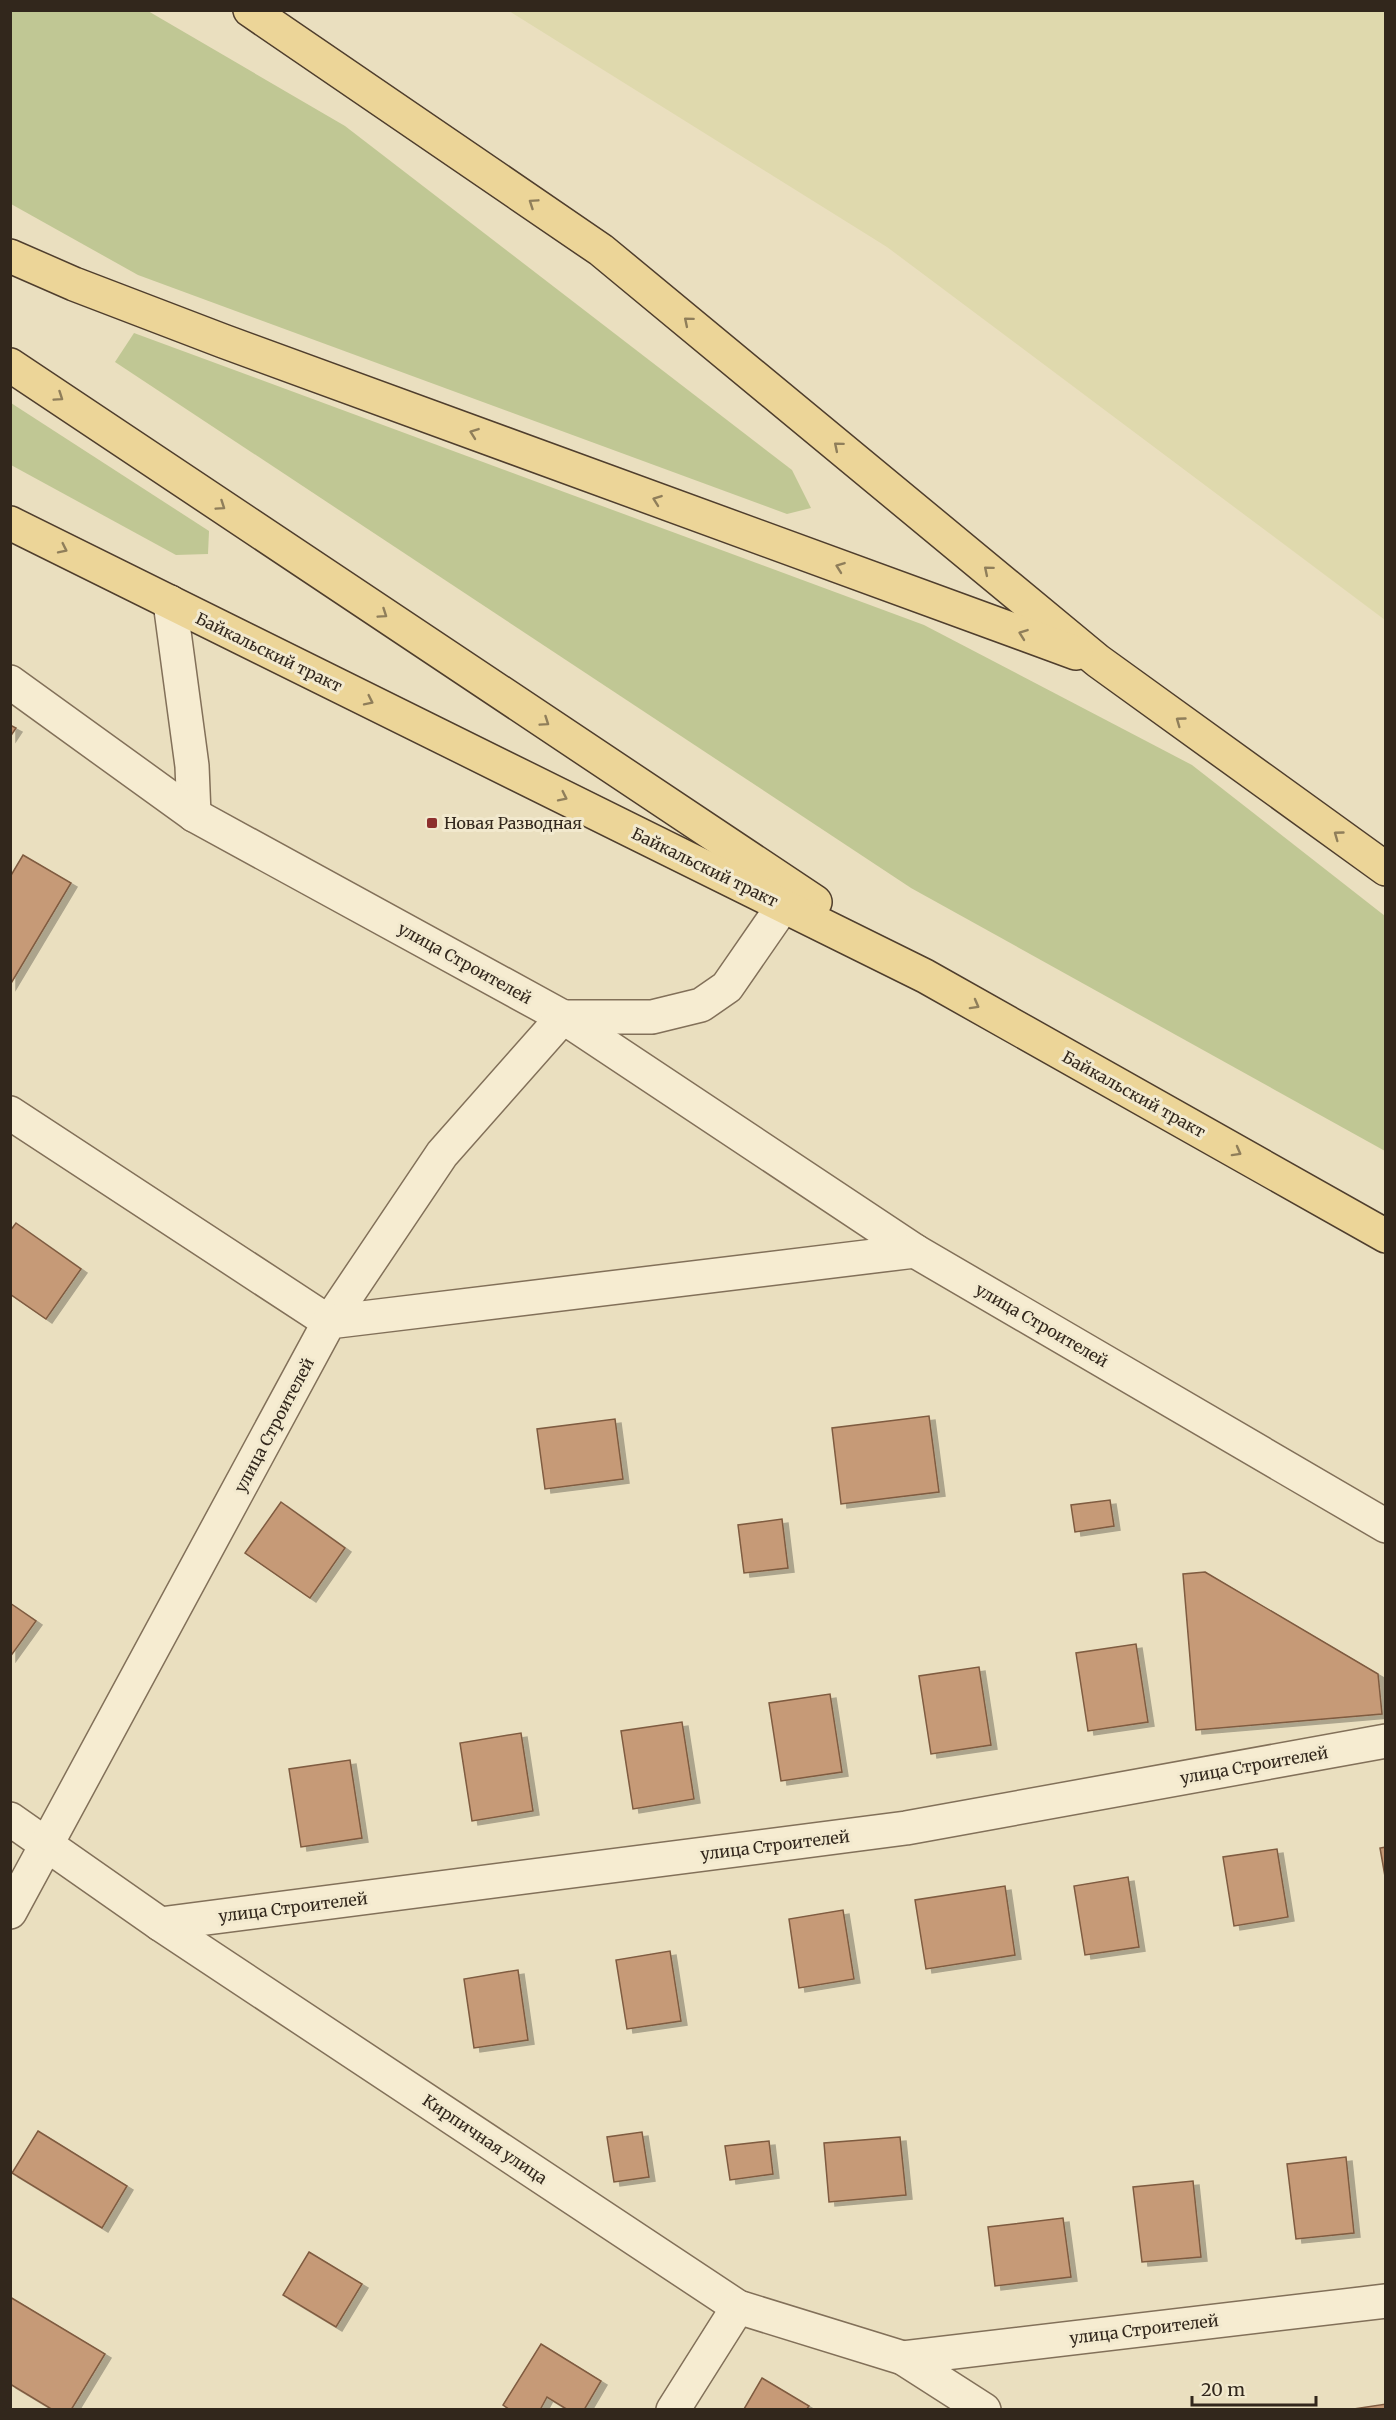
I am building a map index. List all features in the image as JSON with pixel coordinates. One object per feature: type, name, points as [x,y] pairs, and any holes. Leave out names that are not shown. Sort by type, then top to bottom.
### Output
[{"type":"main road","points":[[250,10],[602,250],[1098,661],[1386,869]]},
{"type":"main road","points":[[10,256],[74,284],[223,341],[1098,661]]},
{"type":"main road","points":[[10,365],[925,976]]},
{"type":"main road","name":"Байкальский тракт","points":[[10,523],[925,976],[1386,1236]]},
{"type":"street","points":[[170,602],[192,766],[194,815]]},
{"type":"street","name":"улица Строителей","points":[[10,682],[194,815],[563,1017],[915,1251],[1386,1526]]},
{"type":"street","points":[[563,1017],[652,1017],[701,1005],[727,987],[783,906]]},
{"type":"street","name":"улица Строителей","points":[[10,1912],[329,1322],[442,1154],[563,1017]]},
{"type":"street","points":[[10,1113],[329,1322],[915,1251]]},
{"type":"street","name":"улица Строителей","points":[[160,1924],[906,1828],[1386,1741]]},
{"type":"street","name":"Кирпичная улица","points":[[10,1819],[160,1924],[738,2307],[903,2358],[984,2409]]},
{"type":"street","name":"улица Строителей","points":[[903,2358],[1386,2301]]},
{"type":"street","points":[[673,2409],[738,2307]]},
{"type":"shaded area","points":[[509,11],[1385,11],[1385,620],[887,247]]},
{"type":"green space","points":[[11,10],[148,11],[345,126],[792,470],[811,508],[787,514],[138,275],[11,204]]},
{"type":"green space","points":[[134,333],[924,625],[1192,765],[1385,916],[1385,1151],[911,888],[115,362]]},
{"type":"green space","points":[[11,403],[209,531],[208,554],[176,555],[11,465]]},
{"type":"building","points":[[10,725],[16,728],[10,737]]},
{"type":"building","points":[[23,855],[71,883],[10,985],[10,877]]},
{"type":"building","points":[[16,1223],[81,1269],[46,1319],[10,1294],[10,1231]]},
{"type":"building","points":[[929,1416],[939,1492],[841,1504],[832,1428]]},
{"type":"building","points":[[615,1419],[623,1479],[545,1489],[537,1429]]},
{"type":"building","points":[[1110,1500],[1114,1526],[1075,1532],[1071,1505]]},
{"type":"building","points":[[281,1502],[345,1548],[310,1598],[245,1553]]},
{"type":"building","points":[[782,1519],[788,1568],[744,1573],[738,1525]]},
{"type":"building","points":[[1205,1572],[1378,1674],[1382,1714],[1196,1730],[1183,1574]]},
{"type":"building","points":[[10,1603],[36,1621],[10,1657]]},
{"type":"building","points":[[1136,1644],[1148,1722],[1088,1731],[1076,1653]]},
{"type":"building","points":[[979,1667],[991,1745],[931,1754],[919,1676]]},
{"type":"building","points":[[830,1694],[842,1772],[781,1781],[769,1703]]},
{"type":"building","points":[[682,1722],[694,1799],[633,1809],[621,1731]]},
{"type":"building","points":[[521,1733],[533,1811],[472,1821],[460,1743]]},
{"type":"building","points":[[350,1760],[362,1838],[301,1847],[289,1769]]},
{"type":"building","points":[[1386,1847],[1386,1882],[1380,1848]]},
{"type":"building","points":[[1277,1849],[1288,1917],[1234,1926],[1223,1857]]},
{"type":"building","points":[[1128,1877],[1139,1947],[1085,1955],[1074,1886]]},
{"type":"building","points":[[1005,1886],[1015,1955],[926,1969],[915,1900]]},
{"type":"building","points":[[843,1910],[854,1979],[799,1988],[789,1919]]},
{"type":"building","points":[[670,1951],[681,2021],[627,2029],[616,1960]]},
{"type":"building","points":[[518,1970],[528,2040],[474,2048],[464,1979]]},
{"type":"building","points":[[38,2131],[127,2186],[102,2228],[12,2173]]},
{"type":"building","points":[[642,2132],[649,2177],[614,2182],[607,2137]]},
{"type":"building","points":[[900,2137],[906,2195],[829,2202],[824,2143]]},
{"type":"building","points":[[769,2141],[773,2174],[730,2180],[725,2146]]},
{"type":"building","points":[[1346,2157],[1354,2233],[1296,2239],[1287,2164]]},
{"type":"building","points":[[1193,2181],[1201,2257],[1142,2262],[1133,2187]]},
{"type":"building","points":[[1063,2218],[1071,2277],[995,2286],[988,2227]]},
{"type":"building","points":[[309,2252],[362,2284],[336,2327],[283,2295]]},
{"type":"building","points":[[10,2297],[105,2354],[71,2410],[53,2410],[10,2384]]},
{"type":"building","points":[[541,2344],[601,2381],[584,2410],[568,2410],[547,2397],[540,2410],[510,2410],[503,2405]]},
{"type":"building","points":[[762,2378],[809,2406],[806,2410],[744,2409]]},
{"type":"building","points":[[1386,2404],[1386,2410],[1347,2410]]},
{"type":"place","name":"Новая Разводная","points":[[432,823]]}]
